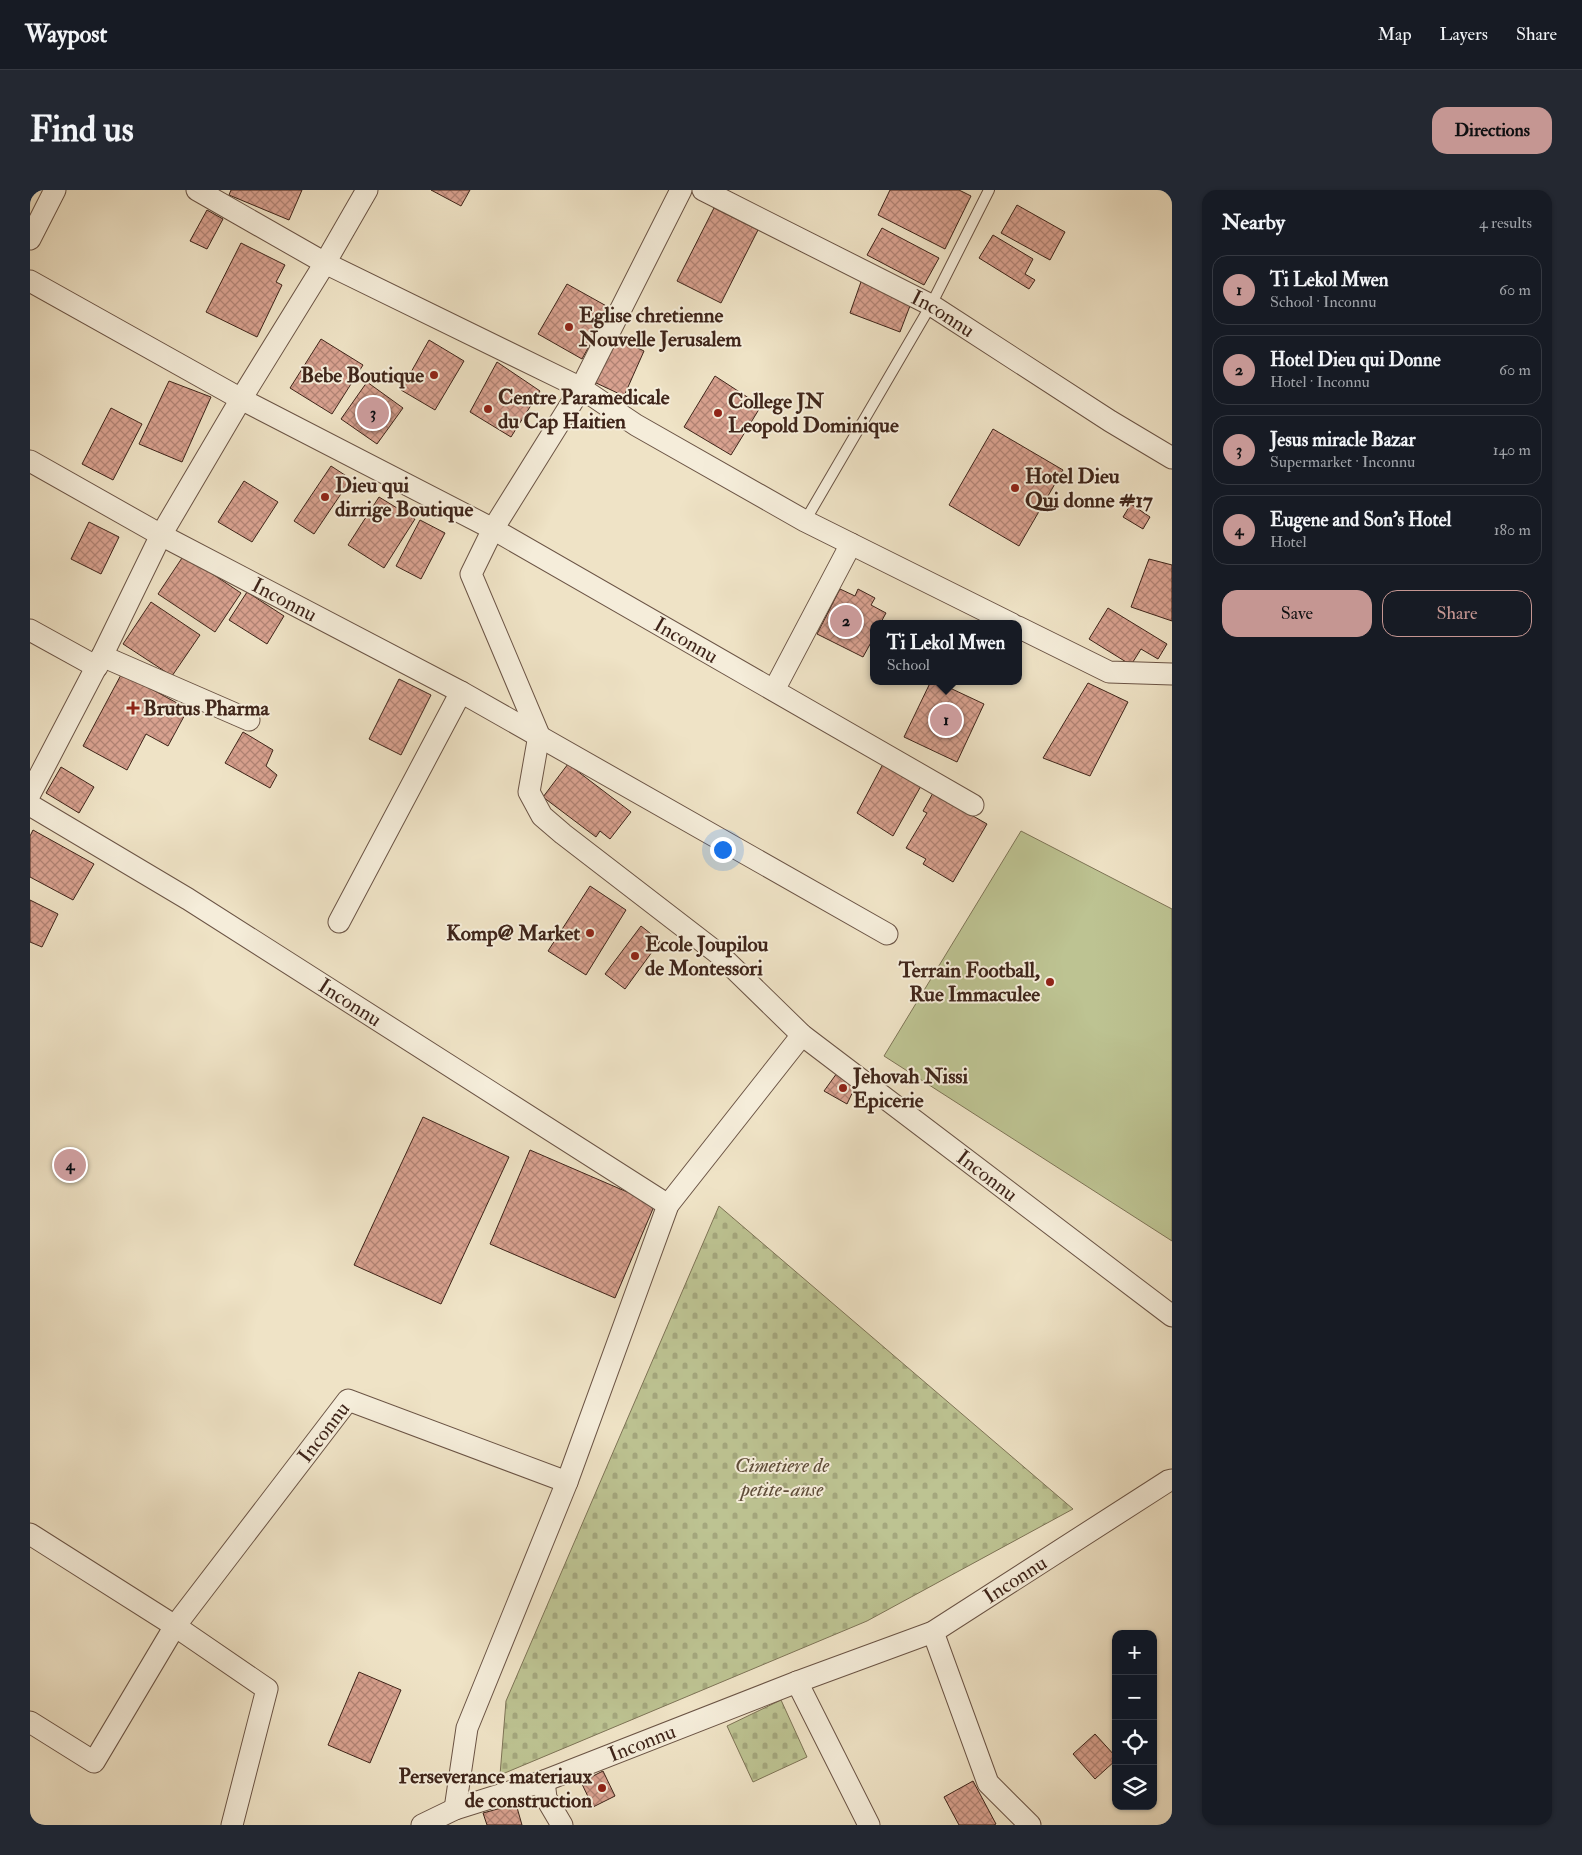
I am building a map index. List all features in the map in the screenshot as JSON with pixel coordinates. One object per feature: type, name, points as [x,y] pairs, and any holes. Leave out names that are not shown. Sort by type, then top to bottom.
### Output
[{"type":"street","points":[[30,239],[55,190]]},
{"type":"street","points":[[197,190],[325,263],[581,388],[636,425],[806,521],[1004,620]]},
{"type":"street","points":[[30,794],[100,661],[161,535],[367,190]]},
{"type":"street","points":[[538,734],[471,574],[493,530],[581,388],[681,190]]},
{"type":"street","name":"Inconnu","points":[[703,190],[931,305],[1110,421],[1172,458]]},
{"type":"street","name":"Inconnu","points":[[30,280],[241,399],[493,530],[973,804]]},
{"type":"street","name":"Inconnu","points":[[30,461],[161,535],[538,734],[887,934]]},
{"type":"street","points":[[774,690],[852,544]]},
{"type":"street","points":[[1022,629],[1109,672],[1172,674]]},
{"type":"street","points":[[30,630],[100,661],[249,720]]},
{"type":"street","points":[[339,922],[461,692]]},
{"type":"street","name":"Inconnu","points":[[538,734],[530,792],[542,816],[569,839],[720,955],[802,1034],[1172,1316]]},
{"type":"street","name":"Inconnu","points":[[30,805],[188,899],[668,1205]]},
{"type":"street","points":[[454,1809],[467,1728],[567,1482],[668,1205],[802,1034]]},
{"type":"street","name":"Inconnu","points":[[30,1722],[94,1762],[175,1626],[348,1400],[567,1482]]},
{"type":"street","name":"Inconnu","points":[[422,1825],[454,1809],[544,1781],[797,1682],[933,1632],[1172,1480]]},
{"type":"street","points":[[30,1534],[175,1626],[267,1689],[232,1825]]},
{"type":"street","points":[[933,1632],[988,1783],[1030,1825]]},
{"type":"street","points":[[797,1682],[869,1825]]},
{"type":"street","points":[[544,1781],[546,1798],[562,1825]]},
{"type":"lane","points":[[806,521],[931,305],[989,190]]},
{"type":"green space","name":"Terrain Football, Rue Immaculee","points":[[1021,831],[1172,909],[1172,1241],[884,1056]]},
{"type":"green space","name":"Cimetiere de petite-anse","points":[[719,1206],[1073,1509],[867,1621],[500,1775],[506,1701]]},
{"type":"green space","points":[[781,1700],[807,1757],[753,1782],[727,1726]]},
{"type":"building","points":[[231,190],[302,190],[289,220],[229,195]]},
{"type":"building","points":[[431,190],[470,190],[461,206]]},
{"type":"building","points":[[890,190],[959,190],[971,196],[945,249],[878,215]]},
{"type":"building","points":[[1017,205],[1065,232],[1050,260],[1001,233]]},
{"type":"building","points":[[714,208],[758,230],[721,303],[677,281]]},
{"type":"building","points":[[207,210],[223,219],[207,249],[190,241]]},
{"type":"building","points":[[882,228],[939,258],[924,285],[867,255]]},
{"type":"building","points":[[993,235],[1033,259],[1025,274],[1035,280],[1029,289],[979,258]]},
{"type":"building","points":[[241,243],[285,265],[276,282],[282,285],[257,337],[206,312]]},
{"type":"building","points":[[862,279],[913,298],[900,332],[850,313]]},
{"type":"building","points":[[567,284],[610,308],[582,359],[538,334]]},
{"type":"building","points":[[615,337],[644,351],[624,396],[594,382]]},
{"type":"building","points":[[321,339],[363,365],[332,414],[290,388]]},
{"type":"building","points":[[429,340],[464,361],[435,410],[401,390]]},
{"type":"building","points":[[497,362],[540,391],[511,437],[470,412]]},
{"type":"building","points":[[715,376],[761,406],[731,455],[684,427]]},
{"type":"building","points":[[169,381],[211,397],[182,462],[139,444]]},
{"type":"building","points":[[367,382],[403,408],[377,444],[341,419]]},
{"type":"building","points":[[111,408],[142,424],[113,480],[82,464]]},
{"type":"building","points":[[993,429],[1063,470],[1019,546],[949,505]]},
{"type":"building","points":[[331,466],[351,479],[314,534],[294,521]]},
{"type":"building","points":[[244,481],[278,502],[252,542],[218,522]]},
{"type":"building","points":[[379,497],[415,519],[384,568],[348,545]]},
{"type":"building","points":[[1131,504],[1150,517],[1143,529],[1123,517]]},
{"type":"building","points":[[420,520],[445,533],[421,579],[396,566]]},
{"type":"building","points":[[89,522],[119,537],[101,574],[71,559]]},
{"type":"building","points":[[184,555],[241,593],[215,632],[158,594]]},
{"type":"building","points":[[1149,559],[1172,565],[1172,621],[1131,607]]},
{"type":"building","points":[[840,589],[855,596],[858,589],[875,598],[871,605],[886,613],[882,620],[870,620],[870,644],[863,657],[817,634]]},
{"type":"building","points":[[247,592],[284,616],[267,644],[229,620]]},
{"type":"building","points":[[151,602],[200,635],[172,676],[123,644]]},
{"type":"building","points":[[1108,608],[1167,644],[1158,659],[1141,649],[1131,665],[1089,639]]},
{"type":"building","points":[[122,673],[188,709],[168,746],[146,734],[127,770],[83,746]]},
{"type":"building","points":[[399,679],[431,695],[401,755],[369,739]]},
{"type":"building","points":[[1088,683],[1128,702],[1090,776],[1043,758]]},
{"type":"building","points":[[929,685],[944,685],[984,704],[957,762],[904,737]]},
{"type":"building","points":[[243,732],[273,750],[266,766],[277,775],[270,788],[225,763]]},
{"type":"building","points":[[568,764],[631,812],[610,839],[600,831],[596,837],[543,797]]},
{"type":"building","points":[[883,764],[921,786],[893,836],[857,813]]},
{"type":"building","points":[[61,767],[94,787],[79,813],[46,793]]},
{"type":"building","points":[[933,793],[987,824],[953,882],[923,864],[926,859],[906,848],[927,813],[923,811]]},
{"type":"building","points":[[33,830],[94,864],[73,900],[30,877],[30,836]]},
{"type":"building","points":[[590,886],[626,910],[586,975],[548,951]]},
{"type":"building","points":[[30,900],[58,914],[42,947],[30,942]]},
{"type":"building","points":[[641,926],[660,941],[625,989],[605,974]]},
{"type":"building","points":[[837,1073],[857,1083],[847,1104],[824,1091]]},
{"type":"building","points":[[423,1117],[509,1157],[441,1304],[354,1265]]},
{"type":"building","points":[[530,1150],[655,1204],[615,1298],[490,1244]]},
{"type":"building","points":[[359,1672],[401,1690],[370,1763],[328,1745]]},
{"type":"building","points":[[1095,1734],[1112,1753],[1112,1764],[1095,1779],[1073,1754]]},
{"type":"building","points":[[603,1771],[615,1796],[593,1807],[581,1782]]},
{"type":"building","points":[[973,1781],[996,1824],[959,1825],[944,1797]]},
{"type":"building","points":[[516,1804],[522,1825],[487,1825],[483,1813]]},
{"type":"place","name":"Eglise chretienne Nouvelle Jerusalem","points":[[569,327]]},
{"type":"place","name":"Bebe Boutique","points":[[434,375]]},
{"type":"place","name":"Centre Paramedicale du Cap Haitien","points":[[488,409]]},
{"type":"place","name":"Jesus miracle Bazar","points":[[373,413]]},
{"type":"place","name":"College JN Leopold Dominique","points":[[718,413]]},
{"type":"place","name":"Hotel Dieu Qui donne #17","points":[[1015,488]]},
{"type":"place","name":"Dieu qui dirrige Boutique","points":[[325,497]]},
{"type":"place","name":"Hotel Dieu qui Donne","points":[[846,621]]},
{"type":"place","name":"Brutus Pharma","points":[[133,708]]},
{"type":"place","name":"Ti Lekol Mwen","points":[[946,720]]},
{"type":"place","name":"Komp@ Market","points":[[590,933]]},
{"type":"place","name":"Ecole Joupilou de Montessori","points":[[635,956]]},
{"type":"place","name":"Terrain Football, Rue Immaculee","points":[[1050,982]]},
{"type":"place","name":"Jehovah Nissi Epicerie","points":[[843,1088]]},
{"type":"place","name":"Eugene and Son's Hotel","points":[[70,1165]]},
{"type":"place","name":"Perseverance materiaux de construction","points":[[602,1788]]}]
